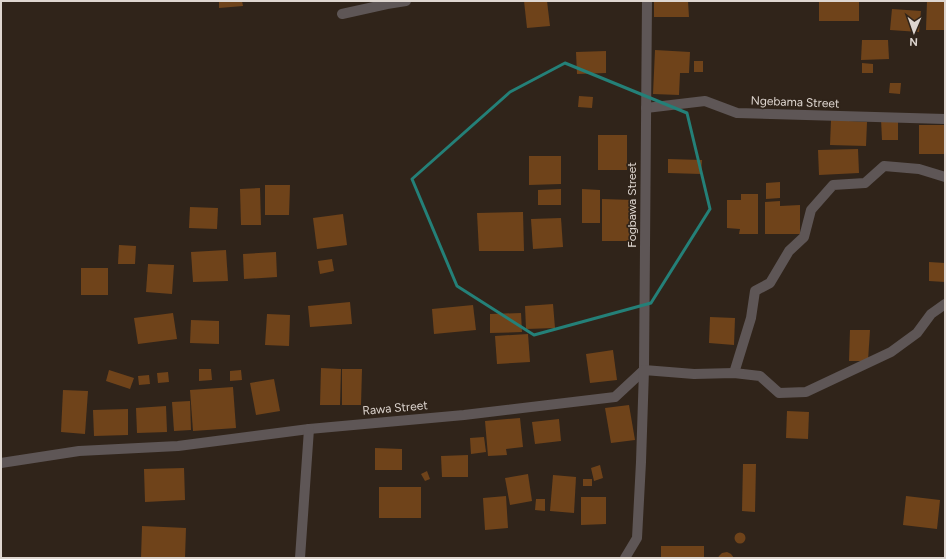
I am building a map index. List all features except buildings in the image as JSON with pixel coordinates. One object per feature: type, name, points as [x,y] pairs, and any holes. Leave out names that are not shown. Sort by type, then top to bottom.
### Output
[{"type":"street","points":[[342,14],[406,1]]},
{"type":"street","name":"Fogbawa Street","points":[[625,558],[637,538],[641,462],[644,370],[647,1]]},
{"type":"street","name":"Ngebama Street","points":[[646,108],[705,101],[737,113],[945,119]]},
{"type":"street","points":[[734,373],[751,318],[755,291],[770,283],[789,251],[804,237],[811,210],[833,185],[865,183],[884,166],[919,169],[945,177]]},
{"type":"street","points":[[644,370],[694,374],[734,373],[760,376],[779,393],[806,392],[891,352],[917,333],[931,314],[945,304]]},
{"type":"street","name":"Rawa Street","points":[[1,463],[79,451],[178,446],[310,429],[464,415],[615,397],[644,370]]},
{"type":"street","points":[[300,558],[310,429]]},
{"type":"highlighted area","points":[[565,63],[687,113],[710,209],[651,303],[534,335],[457,286],[412,179],[510,92]]}]
